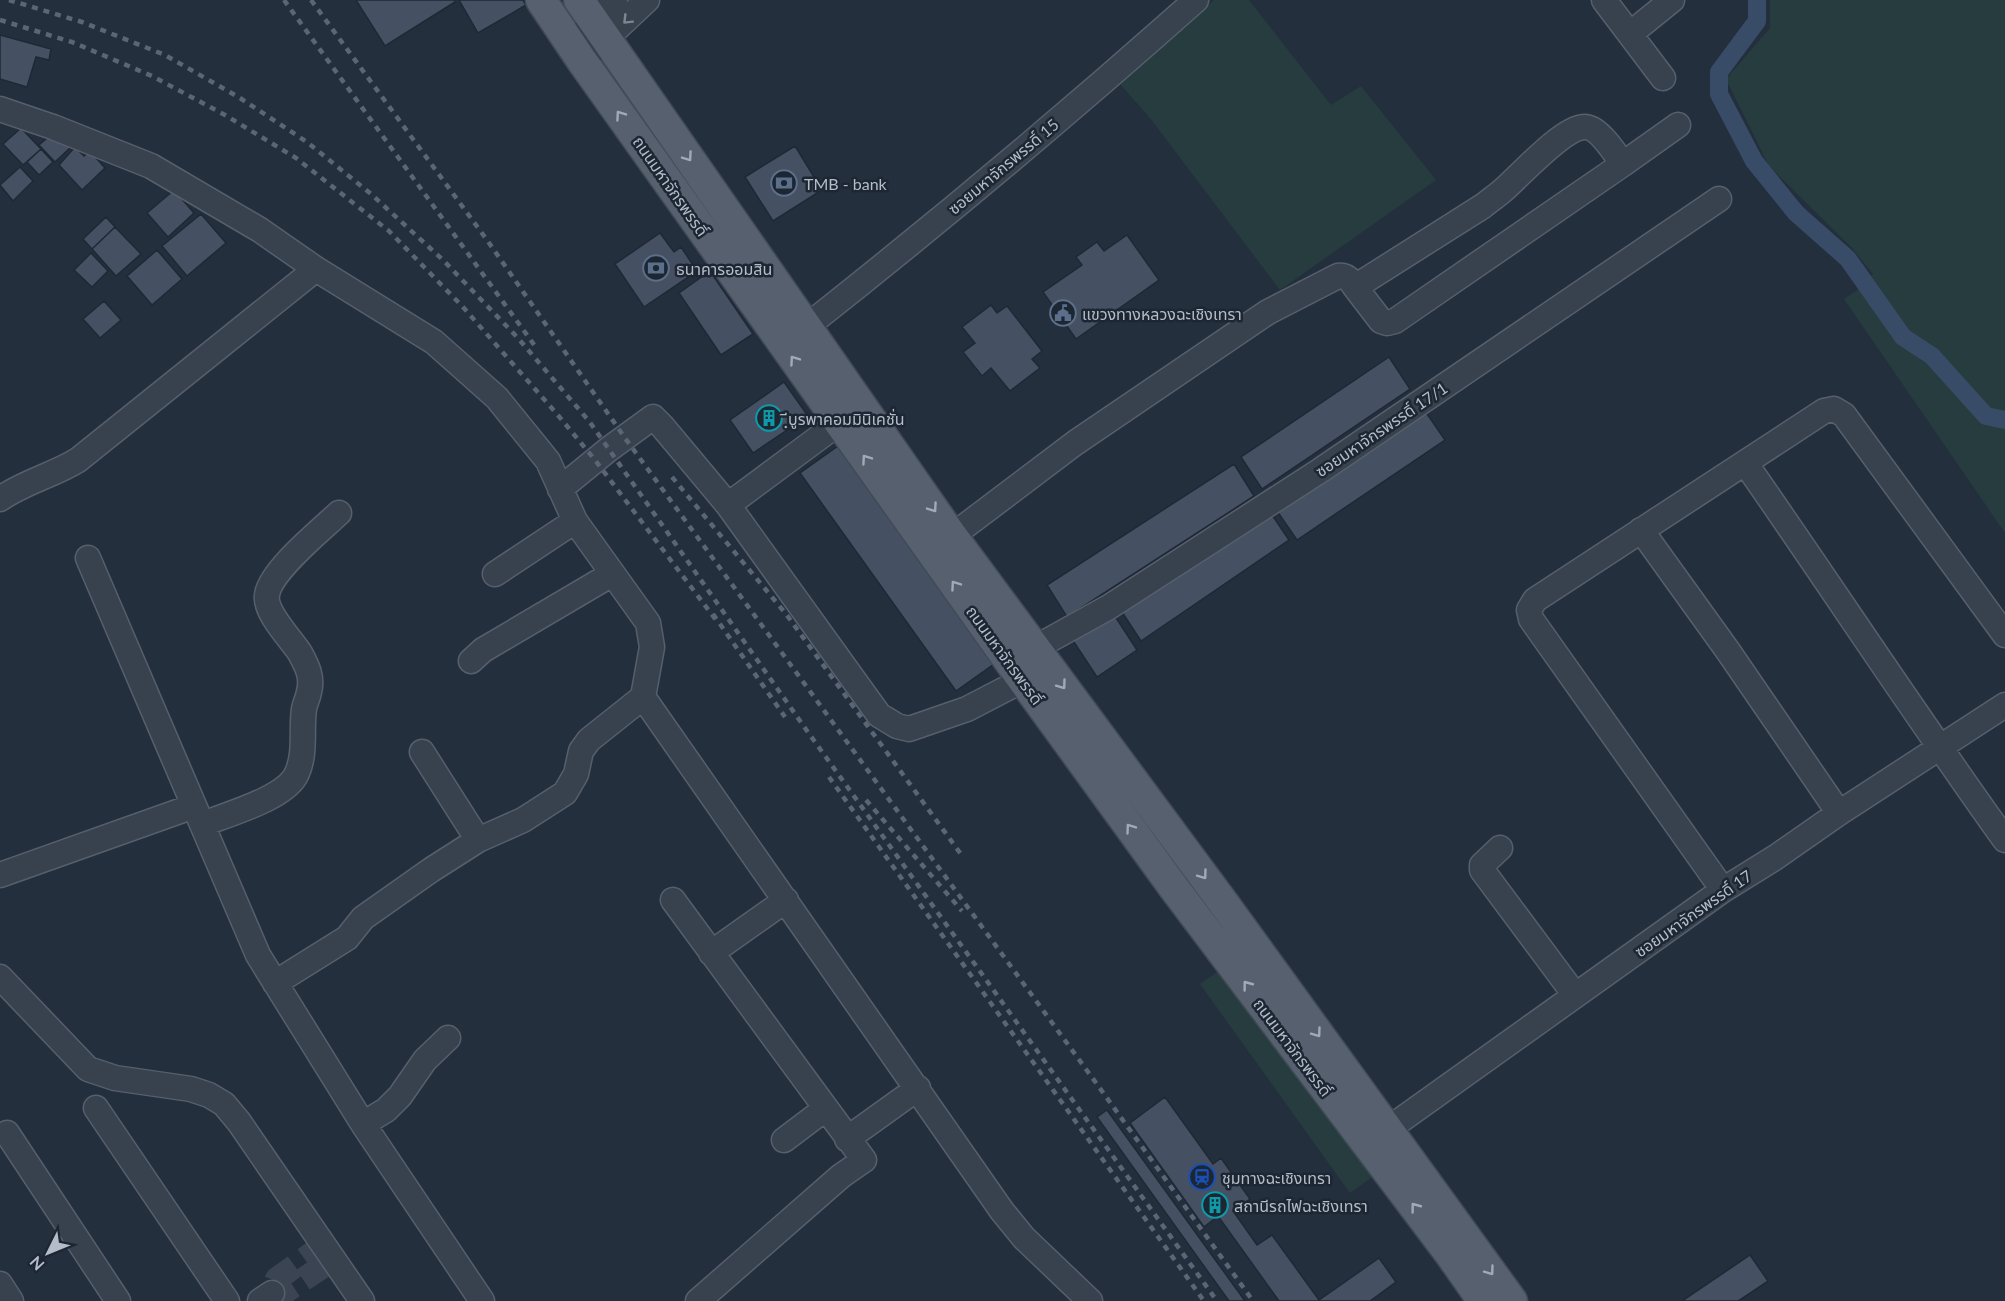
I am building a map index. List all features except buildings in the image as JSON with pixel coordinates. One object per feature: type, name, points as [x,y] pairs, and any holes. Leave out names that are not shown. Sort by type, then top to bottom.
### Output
[{"type":"main road","name":"ถนนมหาจักรพรรดิ์","points":[[541,0],[576,53],[1174,888],[1459,1247],[1512,1301]]},
{"type":"main road","name":"ถนนมหาจักรพรรดิ์","points":[[593,20],[952,536],[1388,1130],[1459,1247],[1483,1301]]},
{"type":"street","points":[[576,53],[593,20],[615,0]]},
{"type":"street","points":[[593,20],[647,0]]},
{"type":"street","points":[[1604,0],[1663,78]]},
{"type":"street","points":[[1630,34],[1672,0]]},
{"type":"street","name":"ซอยมหาจักรพรรดิ์ 15","points":[[806,327],[919,238],[1108,78],[1189,2]]},
{"type":"street","points":[[0,109],[53,127],[151,166],[260,230],[316,269],[434,342],[496,398],[548,461],[575,521],[648,623],[652,647],[643,697],[589,740],[581,751],[576,774],[565,793],[523,820],[478,840],[431,870],[363,918],[347,938],[275,982]]},
{"type":"street","points":[[952,536],[1075,443],[1268,312],[1343,275],[1348,278],[1381,321],[1387,323],[1395,321],[1678,125]]},
{"type":"street","points":[[1355,287],[1483,206],[1553,144],[1583,126],[1591,128],[1602,137],[1623,164]]},
{"type":"street","name":"ซอยมหาจักรพรรดิ์ 17/1","points":[[1035,648],[1109,607],[1311,476],[1719,199]]},
{"type":"street","points":[[0,499],[15,489],[78,460],[316,269]]},
{"type":"street","points":[[1723,890],[1531,619],[1529,610],[1535,600],[1824,411],[1834,409],[1840,411],[1851,424],[2005,635]]},
{"type":"street","points":[[560,489],[653,417],[728,505],[879,715],[909,729],[967,709],[1023,680]]},
{"type":"street","points":[[728,505],[840,422]]},
{"type":"street","points":[[1746,464],[1939,748],[2005,840]]},
{"type":"street","points":[[0,875],[199,815],[276,795],[290,785],[298,772],[304,707],[310,690],[311,676],[300,653],[269,609],[266,596],[282,567],[339,513]]},
{"type":"street","points":[[495,574],[575,521]]},
{"type":"street","points":[[1641,530],[1728,651],[1839,813]]},
{"type":"street","points":[[88,558],[258,955],[363,1124],[483,1301]]},
{"type":"street","points":[[471,661],[491,646],[612,574]]},
{"type":"street","points":[[643,697],[1002,1211],[1024,1238],[1090,1301]]},
{"type":"street","name":"ซอยมหาจักรพรรดิ์ 17","points":[[1388,1130],[1723,890],[2005,705]]},
{"type":"street","points":[[422,752],[478,840]]},
{"type":"street","points":[[1500,848],[1482,865],[1482,870],[1575,996]]},
{"type":"street","points":[[673,900],[864,1160],[841,1176],[710,1297]]},
{"type":"street","points":[[711,953],[786,900]]},
{"type":"street","points":[[0,977],[88,1069],[115,1078],[191,1089],[209,1095],[224,1104],[239,1122],[362,1301]]},
{"type":"street","points":[[363,1124],[386,1110],[400,1096],[425,1060],[448,1038]]},
{"type":"street","points":[[847,1139],[918,1088]]},
{"type":"street","points":[[96,1108],[227,1301]]},
{"type":"street","points":[[784,1140],[825,1109]]},
{"type":"street","points":[[7,1133],[118,1301]]},
{"type":"street","points":[[0,1284],[11,1301]]},
{"type":"green space","points":[[1214,0],[1249,0],[1331,105],[1361,86],[1436,180],[1280,290],[1150,118],[1119,83]]},
{"type":"green space","points":[[1770,0],[2005,0],[2005,533],[1844,299],[1873,274],[1851,247],[1769,166],[1726,79],[1770,28]]},
{"type":"green space","points":[[1223,968],[1372,1177],[1350,1193],[1200,984]]},
{"type":"waterway","points":[[1757,0],[1757,21],[1719,72],[1719,94],[1754,161],[1796,213],[1848,259],[1903,337],[1932,356],[1986,416],[2005,420]]},
{"type":"tunnel","points":[[324,1245],[277,1279],[272,1293],[283,1293],[334,1259]]},
{"type":"railway","points":[[9,0],[82,22],[165,55],[240,98],[307,142],[371,194],[443,260],[517,337],[589,421],[805,728],[1217,1301]]},
{"type":"railway","points":[[284,0],[535,346]]},
{"type":"railway","points":[[311,0],[487,240],[625,438],[1253,1301]]},
{"type":"railway","points":[[0,20],[72,42],[152,76],[225,115],[296,158],[389,231],[462,306],[557,414],[595,460],[716,620]]},
{"type":"railway","points":[[672,477],[786,614],[963,857]]},
{"type":"railway","points":[[713,614],[785,717]]},
{"type":"railway","points":[[829,777],[1204,1301]]},
{"type":"railway","points":[[866,800],[962,911]]},
{"type":"place","name":"TMB - bank","points":[[784,183]]},
{"type":"place","name":"ธนาคารออมสิน","points":[[656,268]]},
{"type":"place","name":"แขวงทางหลวงฉะเชิงเทรา","points":[[1063,313]]},
{"type":"place","name":"ฺีบูรพาคอมมินิเคชั่น","points":[[769,418]]},
{"type":"place","name":"ชุมทางฉะเชิงเทรา","points":[[1202,1177]]},
{"type":"place","name":"สถานีรถไฟฉะเชิงเทรา","points":[[1215,1205]]}]
